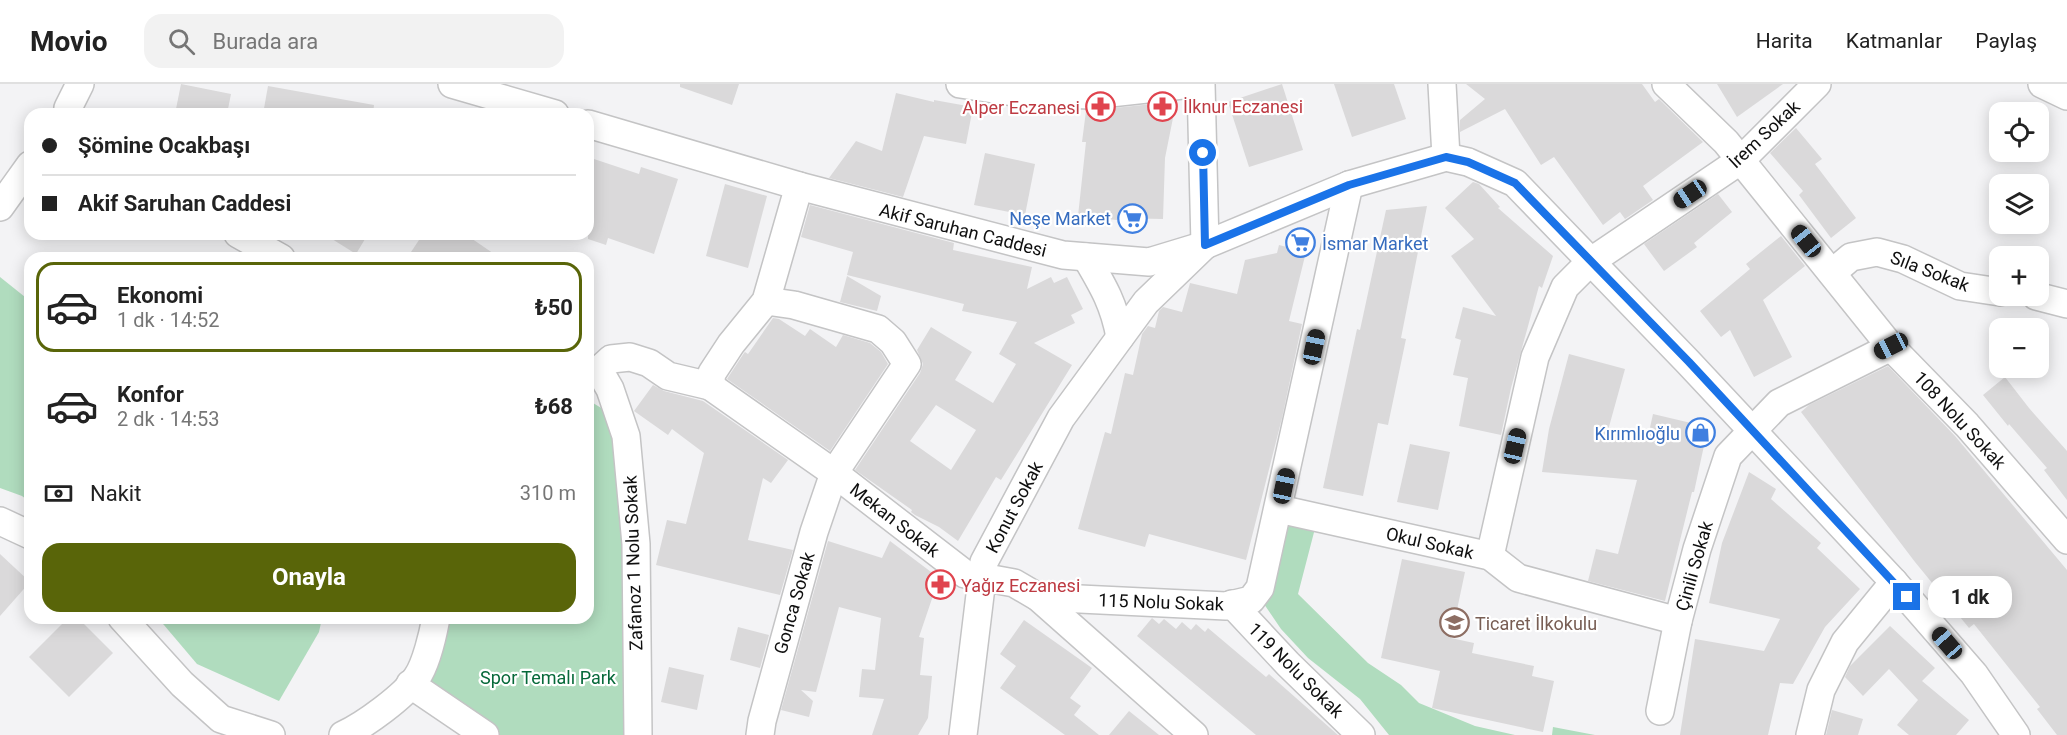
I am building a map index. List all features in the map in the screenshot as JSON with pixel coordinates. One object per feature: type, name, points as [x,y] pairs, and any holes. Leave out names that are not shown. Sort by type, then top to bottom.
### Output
[{"type":"street","points":[[69,108],[80,84]]},
{"type":"street","points":[[452,84],[534,108]]},
{"type":"street","points":[[960,84],[1021,93],[1092,95],[1192,84]]},
{"type":"street","points":[[1201,84],[1205,245]]},
{"type":"street","points":[[1442,84],[1446,157],[1468,162],[1515,183],[1689,362],[1894,582],[1974,674],[2016,735]]},
{"type":"street","name":"108 Nolu Sokak","points":[[1666,84],[1726,142],[1891,346],[1967,425],[2067,540]]},
{"type":"street","name":"İrem Sokak","points":[[1490,556],[1535,357],[1564,287],[1590,262],[1740,160],[1817,84]]},
{"type":"street","points":[[2042,84],[2067,96]]},
{"type":"street","name":"Akif Saruhan Caddesi","points":[[594,126],[799,186],[1051,252],[1149,262],[1205,245],[1349,185],[1446,157]]},
{"type":"street","points":[[0,207],[24,173]]},
{"type":"street","name":"115 Nolu Sokak","points":[[1038,597],[1226,606],[1251,600],[1260,588],[1279,509],[1349,185]]},
{"type":"street","points":[[710,386],[711,373],[766,301],[799,186]]},
{"type":"street","points":[[248,240],[270,252]]},
{"type":"street","name":"Konut Sokak","points":[[963,735],[984,562],[1061,418],[1146,302],[1205,245]]},
{"type":"street","name":"Sıla Sokak","points":[[1832,273],[1851,257],[1876,252],[1903,259],[1960,286],[1989,290]]},
{"type":"street","points":[[1086,257],[1105,288],[1116,314],[1120,337]]},
{"type":"street","points":[[2049,299],[2067,304]]},
{"type":"street","name":"Gonca Sokak","points":[[760,735],[814,532],[834,473],[907,364],[893,342],[878,329],[794,305],[766,301]]},
{"type":"street","name":"Çinili Sokak","points":[[1660,711],[1678,621],[1697,549],[1728,456],[1779,403],[1891,346]]},
{"type":"street","name":"Zafanoz 1 Nolu Sokak","points":[[594,368],[611,359],[630,357],[649,363],[668,375],[710,386]]},
{"type":"street","name":"Zafanoz 1 Nolu Sokak","points":[[594,371],[616,405],[628,447],[636,544],[638,735]]},
{"type":"street","name":"Mekan Sokak","points":[[710,386],[834,473],[965,574],[1014,583],[1038,597],[1194,735]]},
{"type":"street","name":"Okul Sokak","points":[[1279,509],[1490,556],[1518,578],[1678,621]]},
{"type":"street","points":[[0,521],[24,532]]},
{"type":"street","points":[[1810,735],[1821,690],[1845,642],[1894,582]]},
{"type":"street","name":"119 Nolu Sokak","points":[[1232,604],[1288,664],[1361,735]]},
{"type":"street","points":[[127,624],[182,684],[221,719],[271,735]]},
{"type":"street","points":[[343,735],[393,702],[418,677],[435,624]]},
{"type":"street","points":[[410,684],[484,735]]},
{"type":"green space","points":[[0,277],[24,296],[24,498],[0,488]]},
{"type":"green space","name":"Spor Temalı Park","points":[[594,404],[608,412],[630,482],[644,735],[473,735],[424,693],[441,624],[594,624]]},
{"type":"green space","points":[[1319,513],[1298,594],[1368,663],[1401,685],[1419,703],[1475,726],[1515,735],[1389,735],[1360,699],[1308,658],[1281,629],[1264,604],[1290,521]]},
{"type":"green space","points":[[163,624],[321,624],[319,632],[279,701],[197,664]]},
{"type":"green space","points":[[1553,727],[1595,735],[1552,735]]},
{"type":"building","points":[[181,84],[231,94],[228,108],[176,108]]},
{"type":"building","points":[[680,84],[739,84],[732,105],[680,87]]},
{"type":"building","points":[[1282,84],[1303,150],[1249,167],[1228,102]]},
{"type":"building","points":[[1334,84],[1394,84],[1406,119],[1352,137]]},
{"type":"building","points":[[1466,84],[1642,84],[1655,102],[1659,99],[1703,142],[1643,186],[1653,200],[1625,219],[1620,212],[1603,225],[1554,157],[1541,165],[1505,109],[1460,132],[1460,120],[1485,99]]},
{"type":"building","points":[[1717,84],[1783,84],[1737,117]]},
{"type":"building","points":[[268,86],[374,105],[374,108],[264,108]]},
{"type":"building","points":[[896,93],[934,102],[934,100],[973,107],[966,144],[924,136],[903,197],[829,178],[856,141],[882,151]]},
{"type":"building","points":[[1162,103],[1173,118],[1165,158],[1163,219],[1117,218],[1117,220],[1078,216],[1086,142],[1082,142],[1086,111]]},
{"type":"building","points":[[1796,128],[1822,159],[1815,164],[1856,218],[1831,238],[1799,195],[1803,191],[1770,153]]},
{"type":"building","points":[[985,153],[1035,164],[1025,215],[974,205]]},
{"type":"building","points":[[594,159],[639,174],[641,167],[678,179],[654,254],[608,238],[606,245],[591,240],[594,240]]},
{"type":"building","points":[[1473,182],[1479,184],[1500,207],[1498,208],[1553,256],[1542,288],[1539,286],[1511,388],[1501,435],[1459,426],[1468,378],[1453,375],[1461,340],[1455,338],[1463,307],[1496,316],[1451,256],[1474,239],[1445,208]]},
{"type":"building","points":[[725,184],[767,196],[748,268],[706,256]]},
{"type":"building","points":[[1718,194],[1732,212],[1694,243],[1697,247],[1664,271],[1644,244]]},
{"type":"building","points":[[810,205],[954,243],[953,250],[1032,267],[1027,289],[1051,277],[1054,283],[1067,277],[1083,309],[1071,315],[1075,323],[1034,343],[1072,365],[1001,480],[996,477],[958,541],[939,527],[915,515],[911,512],[912,510],[855,470],[920,373],[923,364],[917,350],[931,327],[972,352],[955,380],[993,403],[1016,364],[999,354],[1017,322],[962,311],[964,304],[847,275],[853,252],[801,237]],"holes":[[[936,405],[976,430],[951,470],[910,441]]]},
{"type":"building","points":[[1427,206],[1401,338],[1406,339],[1388,425],[1378,423],[1363,496],[1323,488],[1357,329],[1360,330],[1386,210]]},
{"type":"building","points":[[1781,236],[1805,266],[1763,300],[1792,357],[1754,377],[1730,330],[1721,337],[1700,311],[1750,269],[1746,264]]},
{"type":"building","points":[[334,240],[364,240],[357,252],[353,252]]},
{"type":"building","points":[[419,240],[474,240],[491,252],[411,252]]},
{"type":"building","points":[[1279,245],[1306,252],[1289,321],[1302,324],[1282,418],[1246,560],[1149,534],[1145,547],[1078,529],[1105,432],[1111,434],[1125,373],[1133,375],[1142,334],[1148,326],[1155,328],[1159,311],[1163,307],[1182,312],[1190,283],[1237,294],[1245,260],[1277,253]]},
{"type":"building","points":[[847,276],[881,296],[877,311],[840,302]]},
{"type":"building","points":[[773,318],[779,319],[805,336],[810,329],[836,347],[843,335],[870,343],[881,352],[888,364],[830,451],[727,379],[744,353],[748,354]]},
{"type":"building","points":[[1569,354],[1625,369],[1607,434],[1649,432],[1653,414],[1708,427],[1694,492],[1692,492],[1665,601],[1588,581],[1596,549],[1618,554],[1637,480],[1542,472],[1549,429]]},
{"type":"building","points":[[1888,366],[1955,436],[2067,570],[2067,735],[2057,735],[2037,709],[2040,707],[1974,624],[1969,628],[1915,562],[1801,412],[1809,405]]},
{"type":"building","points":[[2006,378],[2067,451],[2067,500],[2044,470],[2047,468],[1983,395]]},
{"type":"building","points":[[653,385],[664,391],[703,401],[788,460],[771,483],[763,478],[748,540],[793,550],[780,595],[656,565],[667,520],[686,524],[704,453],[672,429],[668,435],[634,411]]},
{"type":"building","points":[[1410,444],[1450,452],[1438,510],[1397,502]]},
{"type":"building","points":[[1749,472],[1776,489],[1771,499],[1821,543],[1817,548],[1860,589],[1825,627],[1793,684],[1780,683],[1768,735],[1680,735],[1695,639],[1764,651],[1780,619],[1709,603],[1722,543]]},
{"type":"building","points":[[828,541],[882,558],[890,541],[939,578],[919,637],[924,638],[920,675],[932,676],[928,718],[918,735],[872,735],[884,699],[859,697],[862,669],[875,670],[881,618],[839,607],[816,692],[801,690],[813,701],[809,717],[781,710]]},
{"type":"building","points":[[0,554],[24,576],[24,589],[0,616]]},
{"type":"building","points":[[1402,559],[1465,572],[1451,638],[1474,643],[1472,653],[1534,666],[1532,676],[1554,681],[1543,732],[1432,708],[1440,671],[1381,658]]},
{"type":"building","points":[[1152,618],[1159,624],[1164,619],[1176,629],[1182,622],[1191,630],[1196,624],[1205,632],[1208,628],[1266,677],[1269,674],[1338,735],[1256,735],[1137,636]]},
{"type":"building","points":[[1024,620],[1092,668],[1070,698],[1081,706],[1074,715],[1099,735],[1065,735],[1000,688],[1016,666],[1000,654]]},
{"type":"building","points":[[62,624],[84,624],[113,653],[69,697],[29,657]]},
{"type":"building","points":[[1890,626],[1935,668],[1922,681],[1969,720],[1956,735],[1909,735],[1897,725],[1918,700],[1889,669],[1863,696],[1845,677],[1850,666]]},
{"type":"building","points":[[738,627],[769,635],[760,668],[730,660]]},
{"type":"building","points":[[669,667],[704,675],[697,710],[661,702]]},
{"type":"building","points":[[1832,710],[1863,719],[1858,735],[1826,735]]},
{"type":"building","points":[[1129,711],[1159,735],[1109,735]]},
{"type":"place","name":"İlknur Eczanesi","points":[[1162,106]]},
{"type":"place","name":"Alper Eczanesi","points":[[1101,107]]},
{"type":"place","name":"Neşe Market","points":[[1132,218]]},
{"type":"place","name":"İsmar Market","points":[[1301,243]]},
{"type":"place","name":"Kırımlıoğlu","points":[[1701,433]]},
{"type":"place","name":"Yağız Eczanesi","points":[[940,585]]},
{"type":"place","name":"Ticaret İlkokulu","points":[[1454,623]]},
{"type":"route","points":[[1203,153],[1205,245],[1349,185],[1446,157],[1468,162],[1515,183],[1689,362],[1907,597]]}]
